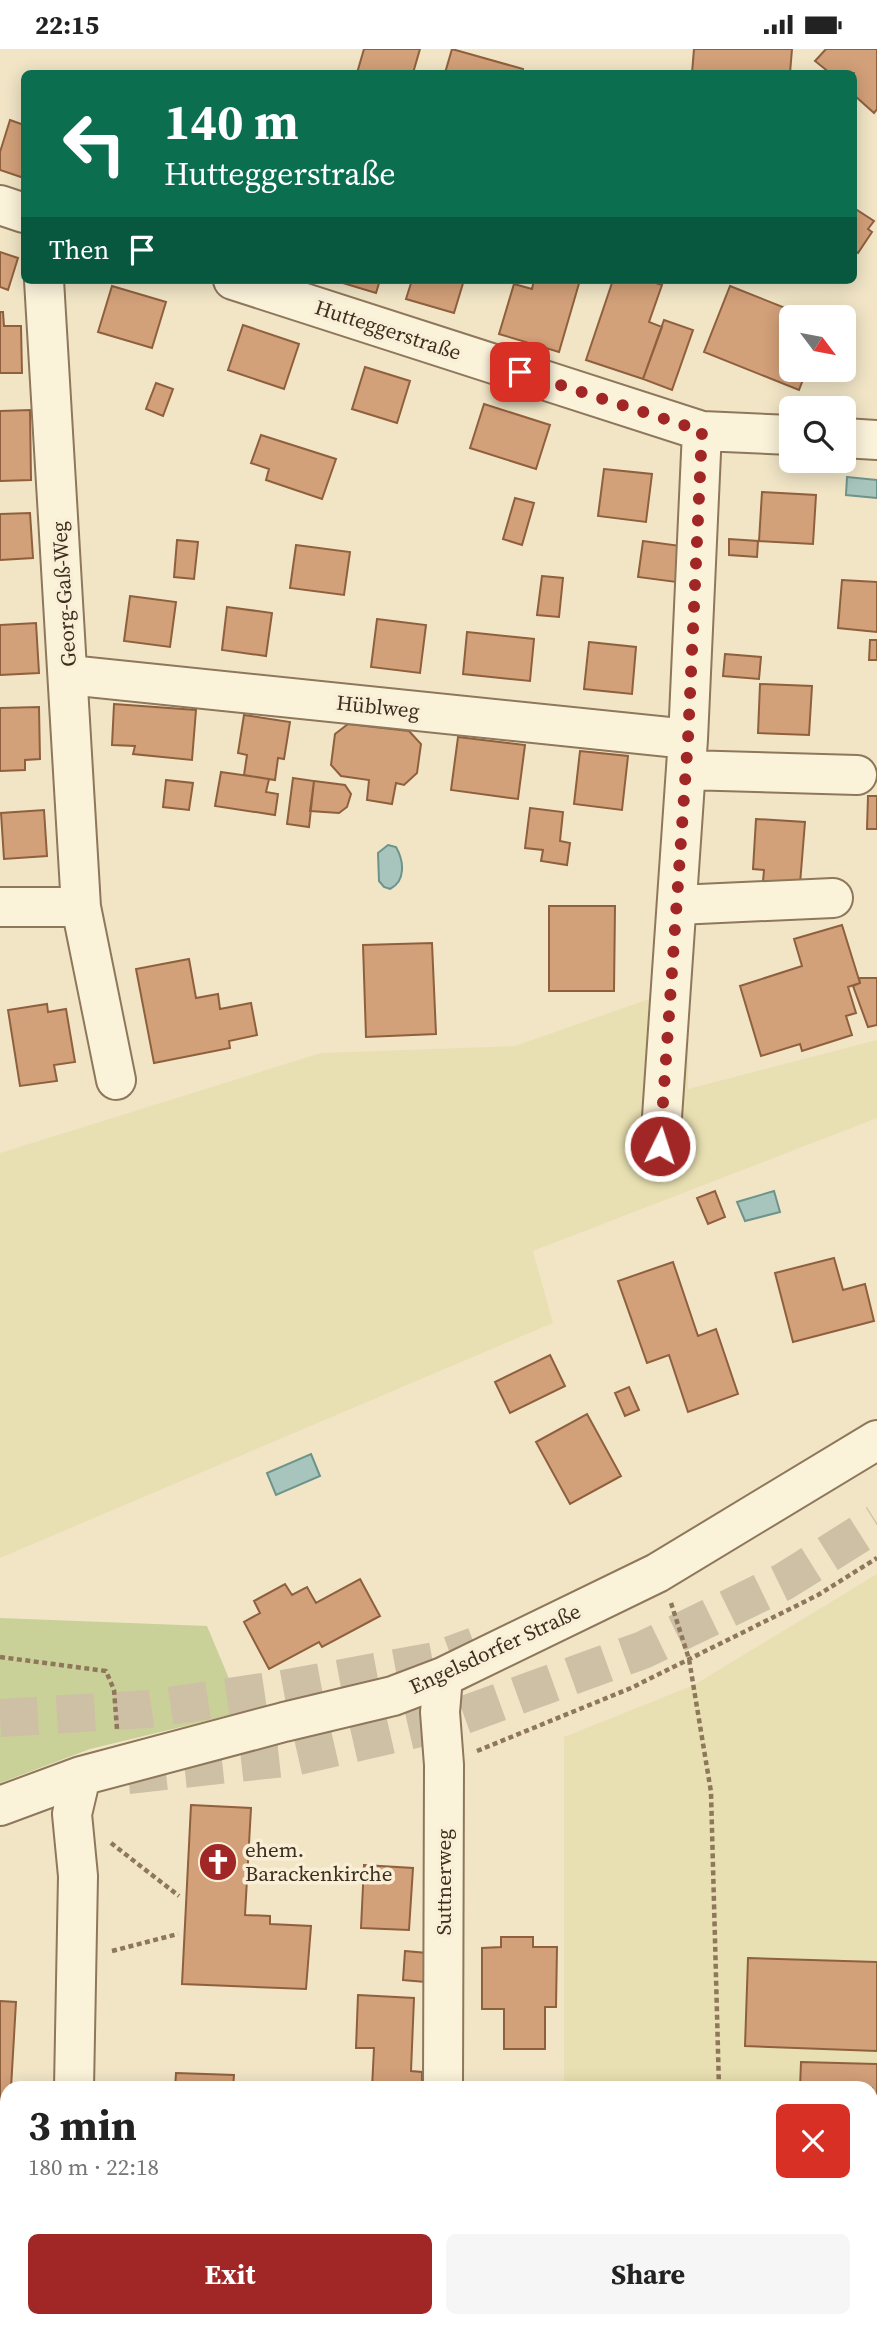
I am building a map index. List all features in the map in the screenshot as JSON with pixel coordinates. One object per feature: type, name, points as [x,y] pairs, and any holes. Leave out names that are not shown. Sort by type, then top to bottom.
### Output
[{"type":"street","points":[[0,205],[21,212]]},
{"type":"street","name":"Georg-Gaß-Weg","points":[[44,284],[82,907],[116,1080]]},
{"type":"street","name":"Hutteggerstraße","points":[[245,284],[702,431],[779,434]]},
{"type":"street","points":[[660,1146],[687,755],[702,431]]},
{"type":"street","points":[[856,439],[877,440]]},
{"type":"street","name":"Hüblweg","points":[[69,675],[857,775]]},
{"type":"street","points":[[677,905],[833,898]]},
{"type":"street","points":[[0,907],[82,907]]},
{"type":"street","name":"Engelsdorfer Straße","points":[[0,1806],[81,1776],[393,1696],[443,1677],[657,1573],[877,1440]]},
{"type":"street","name":"Suttnerweg","points":[[443,1677],[440,1711],[444,1765],[443,2081]]},
{"type":"street","points":[[75,2081],[78,1876],[72,1814],[81,1776]]},
{"type":"path","points":[[444,1765],[631,1688],[818,1595],[877,1558]]},
{"type":"path","points":[[657,1573],[668,1594],[689,1659],[711,1792],[719,2081]]},
{"type":"path","points":[[0,1657],[106,1671],[114,1690],[119,1738]]},
{"type":"path","points":[[127,1856],[179,1896]]},
{"type":"path","points":[[106,1953],[178,1934]]},
{"type":"shaded area","points":[[689,985],[688,1089],[877,1040],[877,1118],[533,1251],[553,1323],[0,1558],[0,1153],[321,1053],[515,1046]]},
{"type":"shaded area","points":[[877,1574],[877,2081],[564,2081],[564,1737],[694,1685]]},
{"type":"green space","points":[[0,1618],[207,1626],[243,1712],[90,1749],[0,1783]]},
{"type":"water","points":[[847,477],[877,480],[877,498],[846,495]]},
{"type":"water","points":[[388,845],[396,847],[402,864],[399,881],[390,889],[379,881],[378,853]]},
{"type":"water","points":[[774,1191],[780,1212],[745,1221],[737,1202]]},
{"type":"water","points":[[311,1454],[320,1476],[276,1495],[267,1473]]},
{"type":"building","points":[[364,49],[420,49],[414,70],[358,70]]},
{"type":"building","points":[[452,49],[523,69],[523,70],[446,70]]},
{"type":"building","points":[[694,49],[792,49],[790,70],[692,70]]},
{"type":"building","points":[[826,49],[877,49],[877,109],[874,113],[857,98],[857,70],[826,70],[815,61]]},
{"type":"building","points":[[10,120],[21,124],[21,177],[0,170],[0,152]]},
{"type":"building","points":[[857,210],[874,221],[868,229],[872,232],[858,253]]},
{"type":"building","points":[[0,252],[18,258],[8,290],[0,287]]},
{"type":"building","points":[[346,284],[379,284],[376,293]]},
{"type":"building","points":[[411,284],[463,284],[454,313],[406,299]]},
{"type":"building","points":[[514,284],[532,289],[533,284],[579,284],[559,352],[499,334]]},
{"type":"building","points":[[612,284],[662,285],[649,322],[662,327],[643,379],[586,360]]},
{"type":"building","points":[[112,286],[166,302],[152,348],[98,332]]},
{"type":"building","points":[[730,286],[779,305],[779,382],[704,352]]},
{"type":"building","points":[[0,312],[3,312],[4,326],[21,326],[22,373],[0,373]]},
{"type":"building","points":[[664,320],[693,330],[672,390],[643,379]]},
{"type":"building","points":[[243,325],[299,344],[284,389],[228,370]]},
{"type":"building","points":[[365,367],[410,381],[397,423],[352,409]]},
{"type":"building","points":[[779,382],[802,382],[799,390]]},
{"type":"building","points":[[156,383],[173,389],[163,416],[146,409]]},
{"type":"building","points":[[484,404],[550,425],[536,469],[470,448]]},
{"type":"building","points":[[30,410],[31,480],[0,481],[0,411]]},
{"type":"building","points":[[261,435],[336,459],[322,499],[266,480],[269,469],[251,463]]},
{"type":"building","points":[[604,469],[652,474],[646,522],[598,516]]},
{"type":"building","points":[[762,492],[816,495],[813,544],[759,541]]},
{"type":"building","points":[[515,498],[534,503],[522,545],[503,539]]},
{"type":"building","points":[[30,513],[33,558],[0,560],[0,514]]},
{"type":"building","points":[[729,539],[758,541],[757,557],[729,555]]},
{"type":"building","points":[[177,540],[198,542],[194,579],[174,577]]},
{"type":"building","points":[[643,541],[681,546],[676,582],[638,577]]},
{"type":"building","points":[[296,545],[350,552],[344,595],[290,588]]},
{"type":"building","points":[[542,576],[563,578],[559,617],[537,615]]},
{"type":"building","points":[[842,580],[877,582],[877,632],[838,628]]},
{"type":"building","points":[[130,596],[176,602],[170,647],[124,641]]},
{"type":"building","points":[[227,607],[272,613],[266,656],[222,650]]},
{"type":"building","points":[[377,619],[426,625],[420,673],[371,667]]},
{"type":"building","points":[[36,623],[39,673],[0,675],[0,625]]},
{"type":"building","points":[[467,632],[534,639],[530,681],[463,674]]},
{"type":"building","points":[[870,640],[877,640],[877,660],[869,660]]},
{"type":"building","points":[[589,642],[636,647],[632,694],[584,689]]},
{"type":"building","points":[[725,654],[761,657],[759,679],[723,676]]},
{"type":"building","points":[[760,684],[812,686],[809,735],[758,733]]},
{"type":"building","points":[[114,704],[196,710],[192,760],[133,754],[135,746],[112,745]]},
{"type":"building","points":[[39,707],[40,759],[25,760],[25,770],[0,771],[0,708]]},
{"type":"building","points":[[244,715],[290,722],[284,759],[278,758],[275,780],[244,775],[247,755],[238,753]]},
{"type":"building","points":[[348,724],[409,731],[421,744],[417,773],[404,785],[396,783],[392,804],[367,800],[369,780],[341,776],[331,765],[335,734]]},
{"type":"building","points":[[458,737],[525,745],[518,799],[451,790]]},
{"type":"building","points":[[580,751],[628,756],[622,810],[574,804]]},
{"type":"building","points":[[221,772],[269,779],[266,792],[278,794],[275,815],[215,806]]},
{"type":"building","points":[[293,778],[314,781],[309,827],[287,824]]},
{"type":"building","points":[[166,780],[193,783],[189,810],[163,807]]},
{"type":"building","points":[[314,781],[345,785],[351,794],[347,807],[339,813],[310,811]]},
{"type":"building","points":[[868,796],[877,796],[877,829],[867,829]]},
{"type":"building","points":[[530,808],[563,812],[560,841],[570,843],[567,865],[541,861],[543,850],[525,848]]},
{"type":"building","points":[[44,810],[47,856],[4,859],[1,813]]},
{"type":"building","points":[[756,819],[805,822],[800,884],[763,881],[764,870],[753,869]]},
{"type":"building","points":[[549,906],[615,906],[614,991],[549,991]]},
{"type":"building","points":[[842,925],[860,983],[848,987],[856,1013],[846,1016],[852,1035],[802,1051],[800,1044],[761,1056],[740,986],[802,966],[794,939]]},
{"type":"building","points":[[432,943],[436,1034],[366,1037],[363,945]]},
{"type":"building","points":[[189,959],[196,998],[218,994],[220,1009],[251,1003],[257,1035],[229,1041],[230,1048],[154,1063],[136,969]]},
{"type":"building","points":[[859,978],[877,978],[877,1025],[868,1027],[853,986],[860,983]]},
{"type":"building","points":[[47,1004],[48,1012],[66,1009],[75,1062],[54,1065],[57,1081],[20,1086],[8,1010]]},
{"type":"building","points":[[715,1191],[725,1217],[708,1224],[697,1198]]},
{"type":"building","points":[[834,1258],[843,1290],[865,1284],[874,1321],[793,1342],[775,1273]]},
{"type":"building","points":[[673,1262],[698,1336],[716,1329],[738,1394],[688,1412],[669,1355],[647,1363],[618,1281]]},
{"type":"building","points":[[550,1355],[565,1386],[510,1413],[495,1382]]},
{"type":"building","points":[[629,1387],[639,1410],[625,1416],[615,1393]]},
{"type":"building","points":[[587,1414],[621,1476],[570,1504],[536,1442]]},
{"type":"building","points":[[360,1579],[380,1616],[322,1647],[319,1642],[269,1669],[244,1622],[260,1613],[254,1601],[285,1584],[292,1595],[307,1587],[316,1603]]},
{"type":"building","name":"ehem. Barackenkirche","points":[[191,1805],[251,1808],[245,1915],[270,1916],[270,1924],[311,1926],[306,1989],[182,1984]]},
{"type":"building","points":[[364,1865],[413,1868],[409,1930],[361,1928]]},
{"type":"building","points":[[501,1937],[533,1937],[533,1947],[557,1947],[556,2007],[545,2007],[545,2049],[504,2049],[504,2009],[482,2009],[482,1948],[501,1947]]},
{"type":"building","points":[[405,1951],[427,1953],[425,1982],[403,1980]]},
{"type":"building","points":[[748,1958],[877,1962],[877,2051],[745,2046]]},
{"type":"building","points":[[358,1995],[414,1998],[411,2071],[422,2072],[422,2081],[372,2081],[374,2048],[356,2048]]},
{"type":"building","points":[[0,2001],[16,2002],[11,2081],[0,2081]]},
{"type":"building","points":[[801,2062],[877,2064],[877,2081],[800,2081]]},
{"type":"building","points":[[176,2073],[234,2075],[234,2081],[175,2081]]},
{"type":"tunnel","points":[[128,1775],[293,1757],[442,1723],[643,1650],[783,1582],[877,1523]]},
{"type":"tunnel","points":[[0,1718],[149,1709],[283,1689],[435,1661],[475,1646]]},
{"type":"place","name":"ehem. Barackenkirche","points":[[218,1862]]},
{"type":"route","points":[[520,372],[702,431],[688,739],[660,1146]]}]
